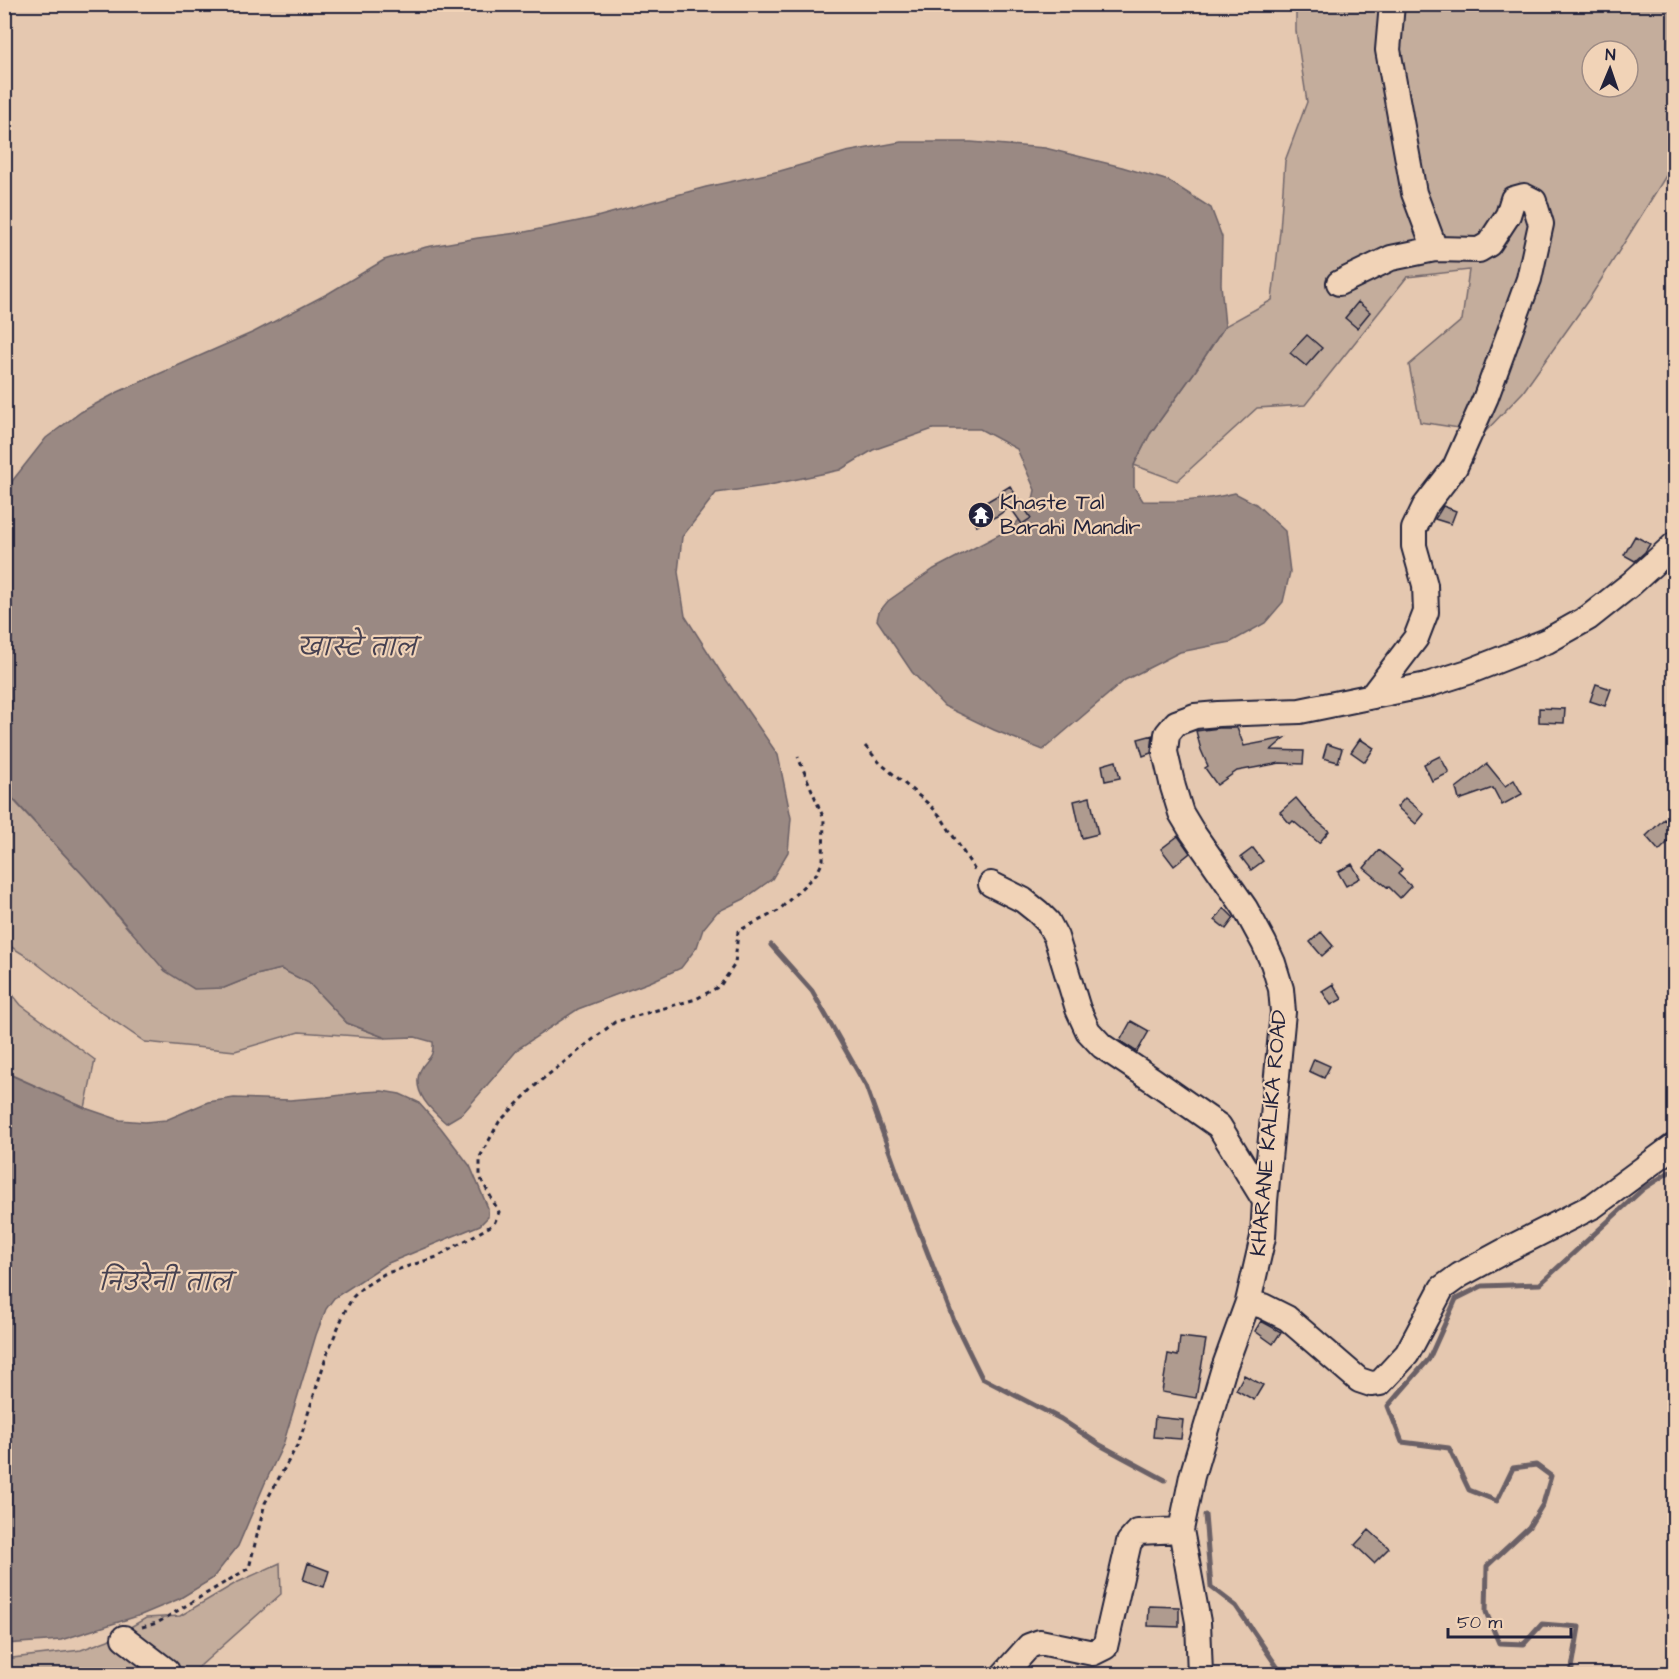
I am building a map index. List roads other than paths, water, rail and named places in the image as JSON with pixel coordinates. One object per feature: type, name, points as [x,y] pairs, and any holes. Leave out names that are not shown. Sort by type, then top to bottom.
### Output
[{"type":"street","points":[[1392,4],[1388,50],[1414,193],[1435,249]]},
{"type":"street","points":[[1339,284],[1391,258],[1435,249],[1479,250],[1489,244],[1508,215],[1513,199],[1524,196],[1534,201],[1541,224],[1529,279],[1486,397],[1455,468],[1425,506],[1414,529],[1414,546],[1425,585],[1426,612],[1416,638],[1372,696]]},
{"type":"street","name":"KHARANE KALIKA ROAD","points":[[1200,1674],[1198,1622],[1182,1530],[1192,1476],[1220,1378],[1248,1302],[1263,1236],[1283,1012],[1281,989],[1268,953],[1245,908],[1192,833],[1181,813],[1165,752],[1167,734],[1176,723],[1195,716],[1300,711],[1427,685],[1468,672],[1547,641],[1587,618],[1631,584],[1674,545]]},
{"type":"street","points":[[991,885],[1023,900],[1048,922],[1056,937],[1078,1009],[1088,1031],[1102,1046],[1219,1126],[1265,1201]]},
{"type":"street","points":[[1248,1302],[1263,1306],[1287,1318],[1359,1380],[1371,1384],[1380,1383],[1407,1354],[1442,1288],[1460,1275],[1593,1206],[1674,1146]]},
{"type":"street","points":[[1004,1674],[1029,1646],[1040,1642],[1094,1653],[1105,1647],[1129,1542],[1138,1532],[1182,1530]]},
{"type":"street","points":[[124,1638],[168,1674]]},
{"type":"water","name":"खास्टे ताल","points":[[901,142],[971,142],[1045,148],[1169,181],[1211,208],[1222,237],[1221,284],[1225,326],[1150,434],[1134,465],[1134,487],[1143,501],[1189,500],[1235,493],[1256,504],[1285,531],[1290,572],[1283,602],[1265,623],[1231,642],[1180,652],[1125,680],[1043,750],[944,706],[912,672],[877,620],[879,612],[888,601],[934,569],[1012,528],[1032,505],[1035,490],[1017,449],[980,429],[933,429],[873,450],[840,470],[765,486],[716,493],[682,537],[678,572],[685,616],[778,755],[791,818],[788,852],[772,879],[744,899],[717,912],[703,929],[697,947],[681,968],[578,1009],[519,1048],[463,1113],[446,1123],[424,1100],[418,1086],[420,1071],[431,1056],[433,1042],[415,1037],[386,1038],[347,1023],[309,983],[281,969],[256,975],[224,988],[194,989],[165,971],[86,878],[5,790],[4,500],[13,480],[46,438],[81,412],[118,392],[254,332],[329,293],[384,260],[426,247],[525,232],[593,218],[846,152]]},
{"type":"water","name":"निउरेनी ताल","points":[[4,1072],[85,1108],[120,1120],[145,1122],[166,1120],[208,1102],[234,1098],[290,1100],[382,1091],[400,1094],[418,1102],[441,1128],[470,1166],[488,1208],[488,1217],[480,1225],[386,1264],[334,1298],[326,1309],[316,1335],[283,1445],[238,1546],[212,1579],[179,1599],[141,1615],[61,1640],[6,1644],[4,1643]]},
{"type":"waterway","points":[[771,945],[812,991],[866,1086],[954,1321],[982,1378],[1061,1419],[1100,1445],[1165,1480]]},
{"type":"waterway","points":[[1571,1674],[1579,1627],[1542,1624],[1524,1644],[1499,1643],[1486,1612],[1487,1566],[1529,1527],[1543,1504],[1551,1476],[1536,1465],[1513,1468],[1497,1501],[1469,1490],[1449,1448],[1402,1442],[1388,1406],[1429,1359],[1456,1299],[1482,1286],[1540,1284],[1643,1189],[1674,1169]]},
{"type":"waterway","points":[[1205,1515],[1211,1587],[1236,1606],[1282,1674]]},
{"type":"place","name":"Khaste Tal Barahi Mandir","points":[[981,515]]}]
